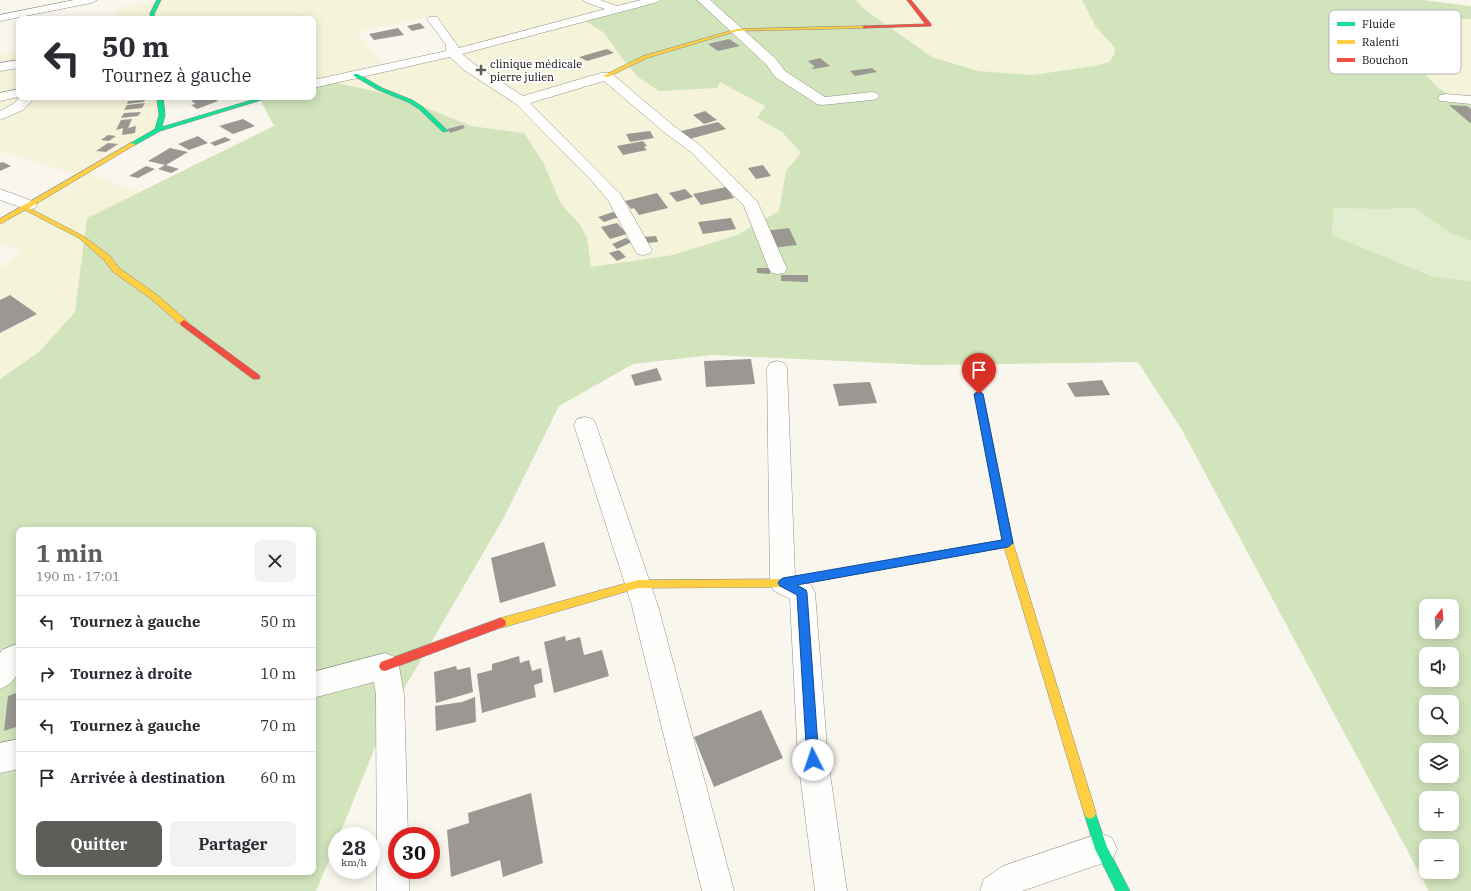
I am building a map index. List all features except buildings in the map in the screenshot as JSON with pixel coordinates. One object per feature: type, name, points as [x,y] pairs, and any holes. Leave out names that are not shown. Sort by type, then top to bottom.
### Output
[{"type":"street","points":[[0,18],[70,2],[90,0]]},
{"type":"street","points":[[152,16],[159,0]]},
{"type":"street","points":[[589,0],[617,10]]},
{"type":"street","points":[[316,83],[453,53],[654,0]]},
{"type":"street","points":[[703,0],[770,61],[780,74],[822,101],[872,96]]},
{"type":"street","points":[[521,101],[606,76],[645,57],[737,30],[929,24],[909,0]]},
{"type":"street","points":[[433,18],[452,45],[453,53],[469,67],[521,101],[615,198],[643,250]]},
{"type":"street","points":[[0,67],[16,64]]},
{"type":"street","points":[[356,75],[380,89],[410,101],[421,108],[445,131]]},
{"type":"street","points":[[606,76],[670,130],[696,149],[751,204],[778,269]]},
{"type":"street","points":[[0,97],[16,94]]},
{"type":"street","points":[[1446,98],[1471,100]]},
{"type":"street","points":[[0,116],[18,106],[25,100]]},
{"type":"street","points":[[158,130],[162,115],[160,100]]},
{"type":"street","points":[[0,222],[158,130],[258,100]]},
{"type":"street","points":[[0,194],[27,206],[81,237],[107,258],[116,270],[153,296],[172,314],[256,378]]},
{"type":"street","points":[[777,368],[783,583]]},
{"type":"street","points":[[979,394],[1008,543],[1101,849],[1123,891]]},
{"type":"street","points":[[585,425],[638,584],[718,891]]},
{"type":"street","points":[[316,683],[385,666],[514,618],[638,584],[783,583],[1008,543]]},
{"type":"street","points":[[783,583],[802,593],[813,760],[831,891]]},
{"type":"street","points":[[0,676],[12,659],[16,657]]},
{"type":"street","points":[[385,666],[390,695],[393,891]]},
{"type":"street","points":[[0,758],[16,755]]},
{"type":"street","points":[[996,891],[1014,877],[1101,849]]},
{"type":"shaded area","points":[[161,0],[651,0],[604,33],[620,55],[717,88],[720,82],[740,92],[765,106],[757,119],[782,132],[801,153],[786,171],[779,211],[737,235],[673,255],[590,267],[587,238],[581,226],[561,204],[543,162],[524,133],[471,126],[414,103],[316,84],[316,16],[116,16],[118,7],[159,2]],"holes":[[[425,18],[462,49],[385,67],[357,32]]]},
{"type":"shaded area","points":[[856,0],[1082,0],[1096,27],[1115,48],[1114,55],[1109,62],[1095,66],[1032,75],[978,71],[932,57],[864,9]]},
{"type":"shaded area","points":[[1461,19],[1471,19],[1471,105],[1445,98],[1449,95],[1436,86],[1425,74],[1461,74]]},
{"type":"shaded area","points":[[16,51],[16,100],[162,100],[154,129],[85,172],[139,192],[87,218],[75,312],[39,352],[0,379],[0,268],[22,252],[0,244],[0,221],[79,175],[0,152],[0,54]]},
{"type":"green space","points":[[651,0],[856,0],[864,9],[932,57],[978,71],[1032,75],[1095,66],[1109,62],[1114,55],[1115,48],[1096,27],[1082,0],[1423,0],[1471,6],[1471,19],[1461,19],[1461,10],[1329,10],[1329,74],[1425,74],[1436,86],[1449,95],[1446,98],[1471,105],[1471,241],[1450,233],[1415,208],[1334,208],[1332,235],[1431,276],[1471,281],[1471,891],[1429,891],[1423,879],[1459,879],[1459,839],[1419,839],[1419,872],[1182,430],[1138,362],[927,365],[712,355],[633,364],[559,406],[503,519],[387,718],[343,827],[328,827],[328,862],[316,891],[0,891],[0,379],[39,352],[75,312],[87,218],[274,126],[261,100],[316,100],[316,82],[322,80],[378,92],[414,103],[471,126],[524,133],[543,162],[561,204],[581,226],[587,238],[591,267],[673,255],[737,235],[779,211],[786,171],[801,153],[782,132],[757,118],[765,106],[720,82],[717,88],[659,91],[638,77],[604,33],[584,20]]},
{"type":"green space","points":[[1334,207],[1384,209],[1415,208],[1450,233],[1471,241],[1471,281],[1431,276],[1332,235]]},
{"type":"traffic: fast","points":[[152,16],[159,0]]},
{"type":"traffic: fast","points":[[356,75],[380,89],[410,101],[421,108],[445,131]]},
{"type":"traffic: fast","points":[[133,144],[158,130],[162,115],[160,100]]},
{"type":"traffic: fast","points":[[158,130],[258,100]]},
{"type":"traffic: fast","points":[[807,579],[1008,543],[979,394]]},
{"type":"traffic: fast","points":[[1090,813],[1101,849],[1123,891]]},
{"type":"traffic: slow","points":[[606,76],[645,57],[737,30],[864,27]]},
{"type":"traffic: slow","points":[[0,222],[133,144]]},
{"type":"traffic: slow","points":[[25,208],[81,237],[107,258],[116,270],[153,296],[184,323]]},
{"type":"traffic: slow","points":[[1008,543],[1090,813]]},
{"type":"traffic: slow","points":[[501,623],[638,584],[783,583],[807,579]]},
{"type":"traffic: jam","points":[[864,27],[929,25],[909,0]]},
{"type":"traffic: jam","points":[[184,323],[256,377]]},
{"type":"traffic: jam","points":[[385,666],[501,623]]},
{"type":"place","name":"clinique médicale pierre julien","points":[[481,70]]},
{"type":"route","points":[[813,760],[802,593],[783,583],[1008,543],[979,394]]}]
